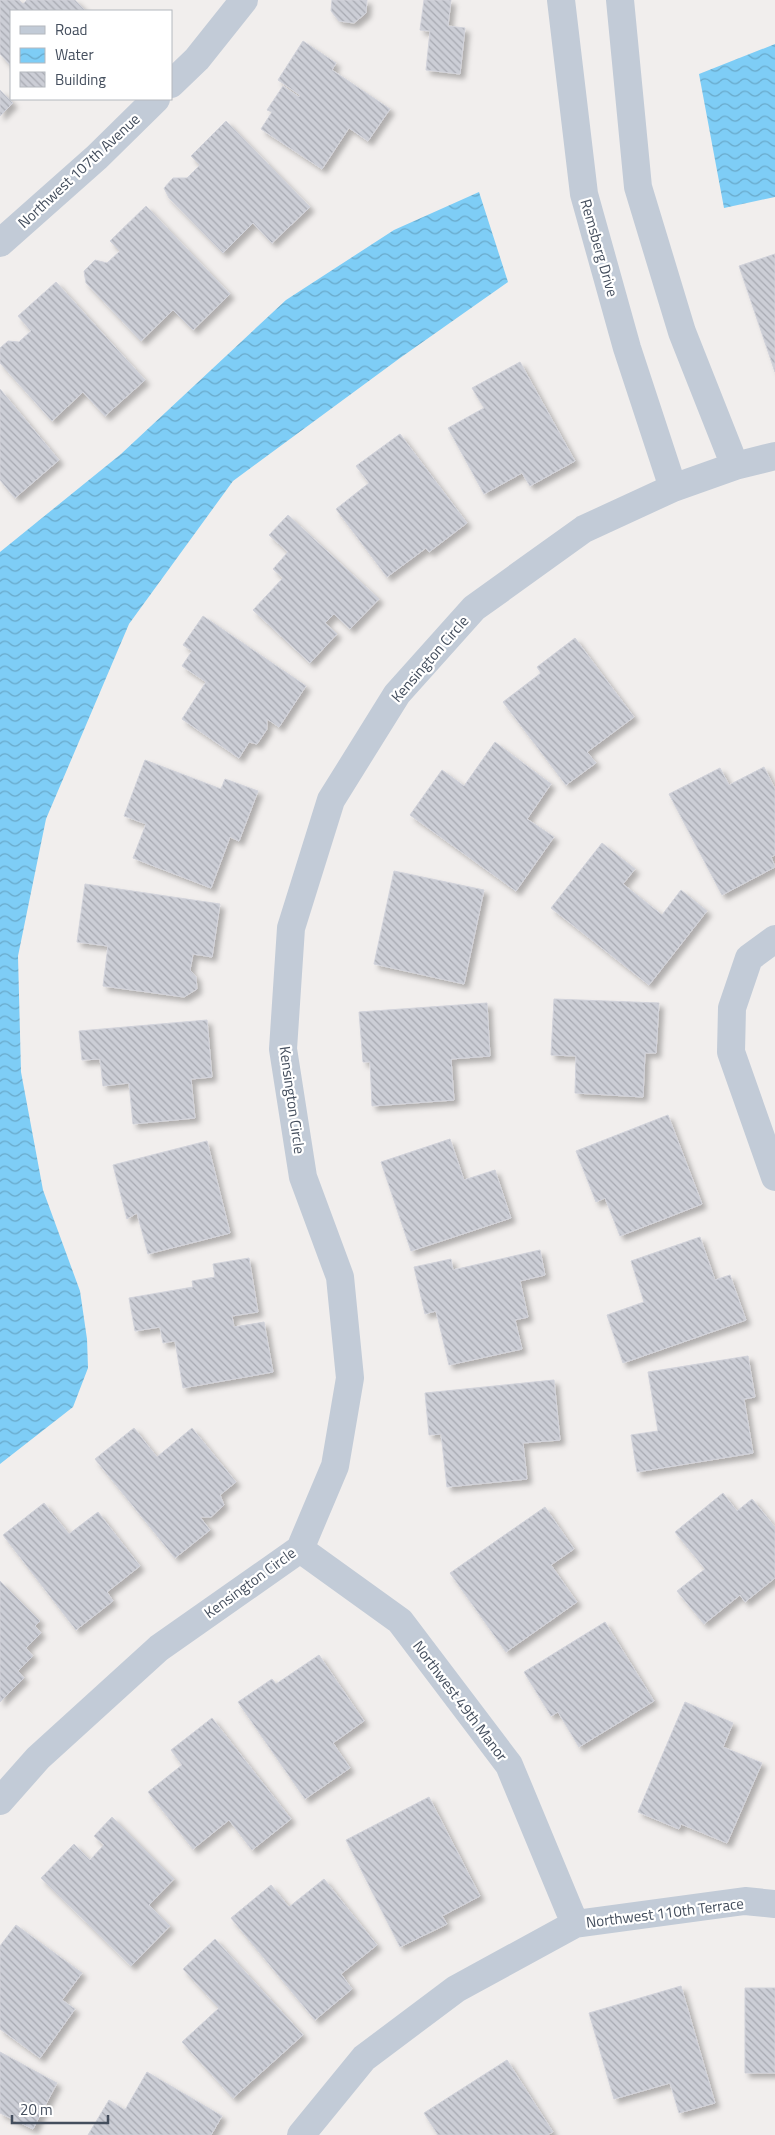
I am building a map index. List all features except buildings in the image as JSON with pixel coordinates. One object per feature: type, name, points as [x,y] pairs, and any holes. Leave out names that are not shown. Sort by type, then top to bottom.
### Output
[{"type":"street","points":[[172,83],[196,60],[244,0]]},
{"type":"street","name":"Remsberg Drive","points":[[561,0],[584,194],[627,348],[673,488]]},
{"type":"street","points":[[620,0],[638,187],[682,332],[735,466]]},
{"type":"street","name":"Northwest 107th Avenue","points":[[0,243],[97,157],[155,100]]},
{"type":"street","name":"Kensington Circle","points":[[0,1801],[38,1758],[159,1648],[300,1549],[335,1466],[350,1378],[340,1277],[303,1177],[283,1049],[291,928],[331,800],[397,694],[474,608],[584,529],[673,488],[735,466],[775,456]]},
{"type":"street","points":[[775,939],[749,958],[732,1008],[731,1052],[775,1177]]},
{"type":"street","name":"Northwest 49th Manor","points":[[300,1549],[400,1621],[509,1765],[575,1924]]},
{"type":"street","name":"Northwest 110th Terrace","points":[[301,2135],[364,2058],[456,1989],[575,1924],[745,1902],[775,1904]]},
{"type":"water","points":[[775,44],[775,197],[724,208],[699,74]]},
{"type":"water","points":[[479,192],[508,282],[400,358],[233,481],[129,624],[46,819],[18,956],[21,1072],[43,1190],[80,1291],[87,1339],[88,1368],[73,1407],[0,1464],[0,552],[121,454],[286,300],[394,230]]}]
